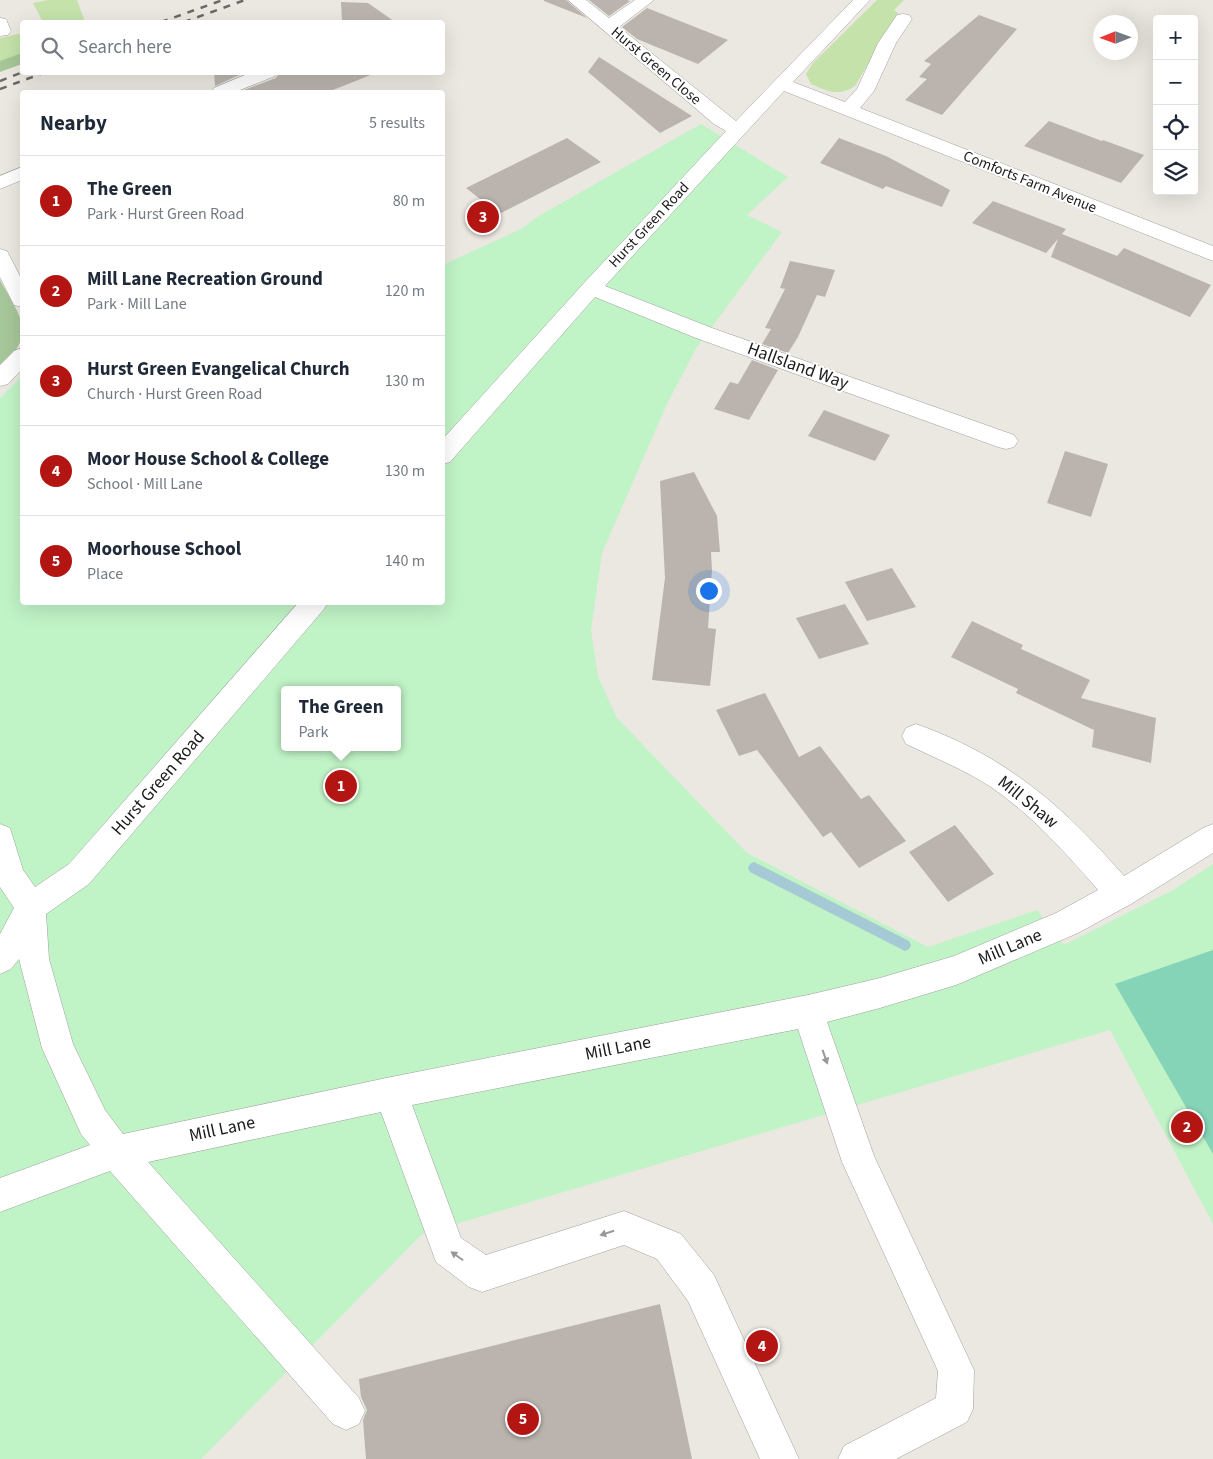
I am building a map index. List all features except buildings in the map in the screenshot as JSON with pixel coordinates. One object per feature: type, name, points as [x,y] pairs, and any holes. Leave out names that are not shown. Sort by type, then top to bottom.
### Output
[{"type":"street","name":"Hurst Green Close","points":[[576,0],[721,120],[737,130]]},
{"type":"street","points":[[609,26],[646,0]]},
{"type":"street","name":"Hurst Green Road","points":[[445,453],[591,288],[737,130],[862,0]]},
{"type":"street","points":[[848,110],[865,91],[887,43],[903,18]]},
{"type":"street","points":[[225,90],[262,75]]},
{"type":"street","name":"Comforts Farm Avenue","points":[[782,84],[1213,254]]},
{"type":"street","points":[[0,183],[20,175]]},
{"type":"street","points":[[0,256],[20,296]]},
{"type":"street","name":"Hallsland Way","points":[[591,288],[704,333],[1006,441]]},
{"type":"street","points":[[0,378],[20,358]]},
{"type":"street","name":"Hurst Green Road","points":[[0,959],[15,938],[31,907],[79,874],[312,605]]},
{"type":"street","name":"Mill Shaw","points":[[916,736],[983,767],[1018,792],[1061,829],[1120,894]]},
{"type":"street","points":[[0,837],[10,875],[31,907],[34,959],[58,1048],[93,1122],[116,1152],[346,1411]]},
{"type":"street","name":"Mill Lane","points":[[0,1195],[116,1152],[391,1093],[808,1011],[880,993],[956,970],[1067,923],[1120,894],[1213,837]]},
{"type":"street","points":[[808,1011],[859,1162],[956,1370],[954,1409],[857,1459]]},
{"type":"street","points":[[391,1093],[448,1250],[482,1274],[624,1228],[669,1246],[701,1288],[780,1459]]},
{"type":"green space","points":[[48,0],[77,0],[84,20],[42,20],[33,3]]},
{"type":"green space","points":[[877,0],[904,0],[894,10],[898,13],[855,86],[844,91],[833,92],[811,84],[806,74],[813,63]]},
{"type":"green space","points":[[20,33],[20,64],[0,71],[0,38]]},
{"type":"green space","points":[[20,54],[20,65],[0,72],[0,61]]},
{"type":"green space","points":[[701,124],[788,177],[747,215],[782,232],[697,347],[667,404],[602,553],[591,630],[598,677],[617,718],[747,853],[928,947],[1037,910],[1064,945],[1173,890],[1213,864],[1213,1224],[1110,1030],[422,1234],[201,1459],[0,1459],[0,398],[20,378],[20,605],[445,605],[445,264],[523,228],[537,217]]},
{"type":"green space","points":[[0,280],[19,314],[20,341],[12,355],[0,366]]},
{"type":"green space","points":[[1213,950],[1213,1154],[1115,984]]},
{"type":"waterway","points":[[754,868],[905,945]]},
{"type":"railway","points":[[167,20],[223,0]]},
{"type":"railway","points":[[190,20],[245,0]]},
{"type":"railway","points":[[0,81],[20,73]]},
{"type":"railway","points":[[0,89],[38,75]]},
{"type":"place","name":"Hurst Green Evangelical Church","points":[[483,217]]},
{"type":"place","name":"The Green","points":[[341,786]]},
{"type":"place","name":"Mill Lane Recreation Ground","points":[[1187,1127]]},
{"type":"place","name":"Moor House School & College","points":[[762,1346]]},
{"type":"place","name":"Moorhouse School","points":[[523,1419]]}]
